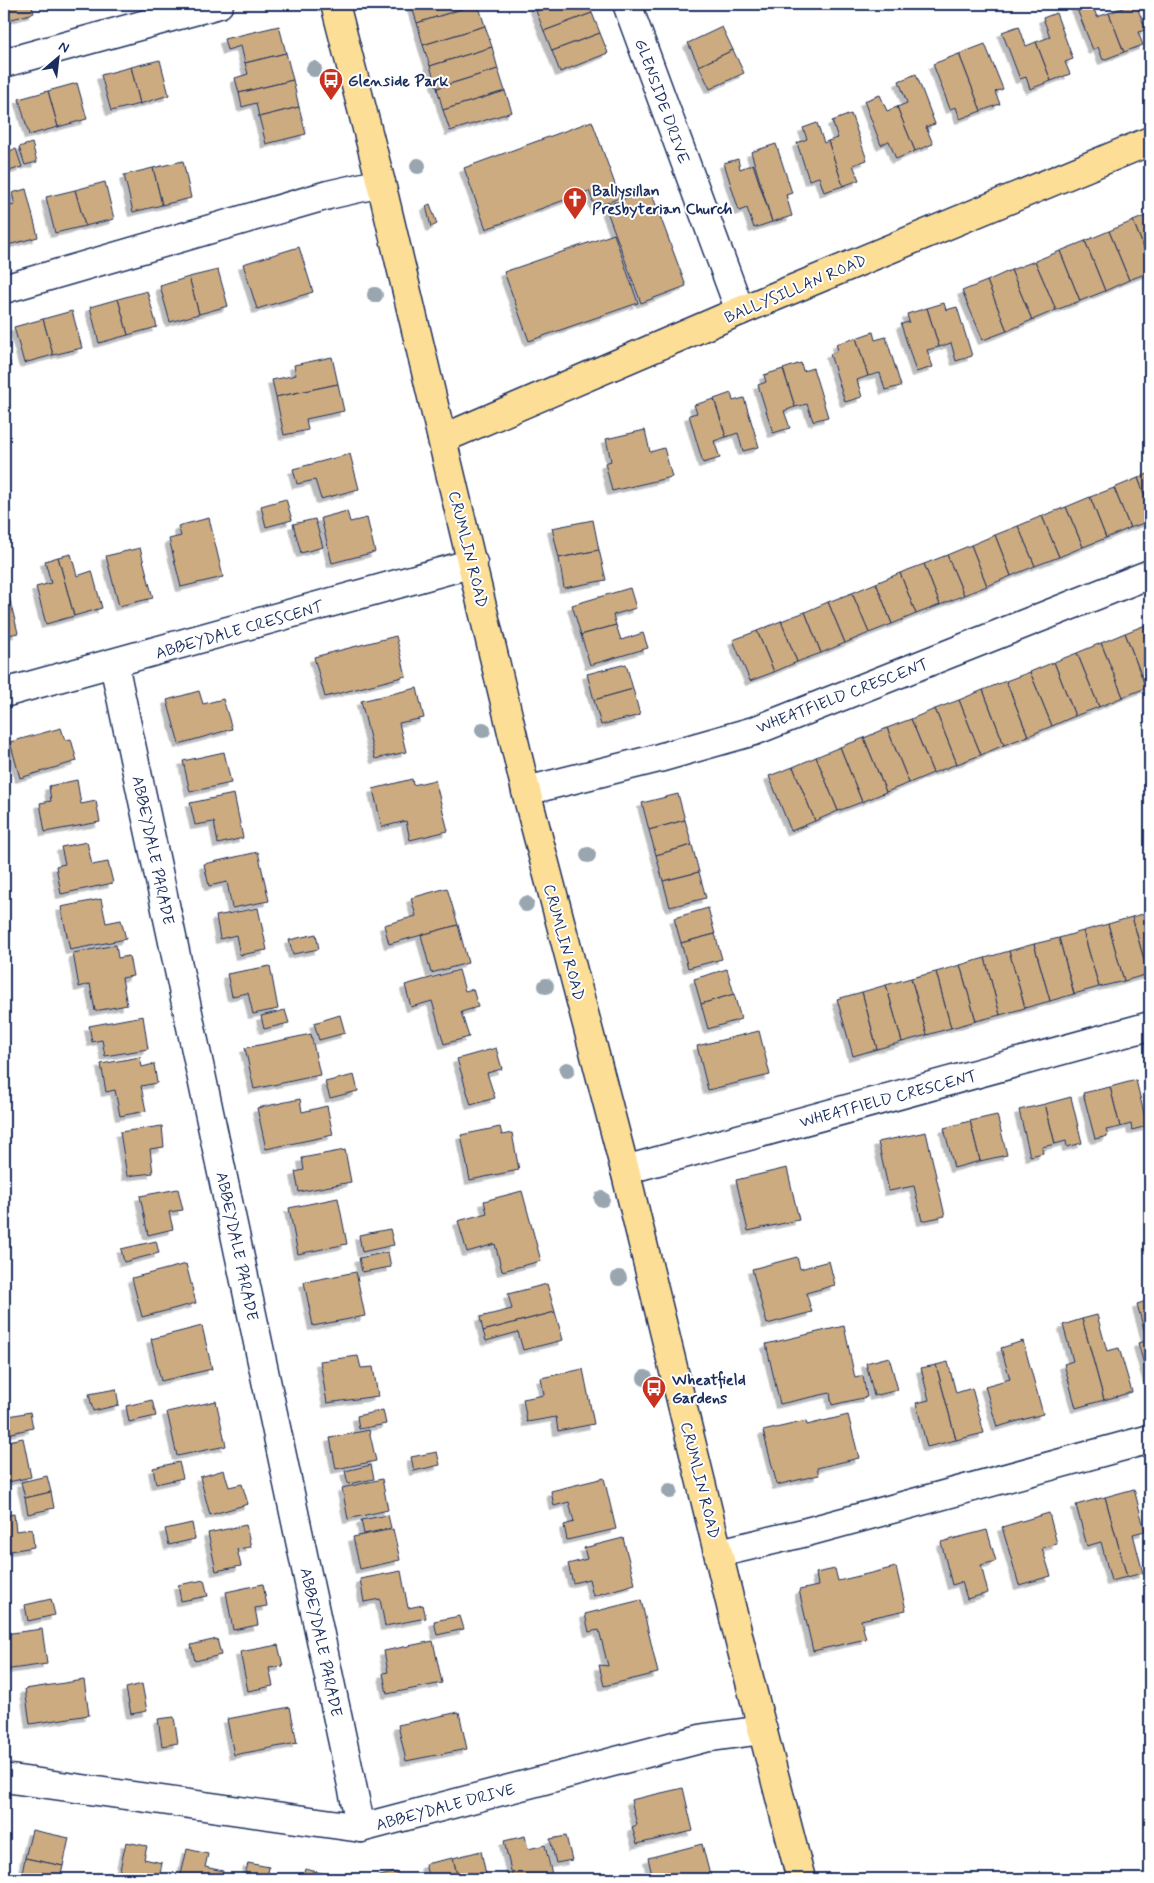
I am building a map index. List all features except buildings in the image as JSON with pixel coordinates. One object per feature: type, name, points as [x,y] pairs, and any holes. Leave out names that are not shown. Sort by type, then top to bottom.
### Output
[{"type":"main road","name":"CRUMLIN ROAD","points":[[335,4],[381,184],[473,563],[526,791],[625,1170],[801,1879]]},
{"type":"main road","name":"BALLYSILLAN ROAD","points":[[442,440],[740,311],[1150,141]]},
{"type":"street","points":[[4,63],[219,4]]},
{"type":"street","name":"GLENSIDE DRIVE","points":[[627,4],[740,311]]},
{"type":"street","points":[[4,289],[328,195],[381,184]]},
{"type":"street","name":"ABBEYDALE CRESCENT","points":[[4,693],[473,563]]},
{"type":"street","name":"WHEATFIELD CRESCENT","points":[[526,791],[659,758],[754,730],[1150,574]]},
{"type":"street","name":"ABBEYDALE PARADE","points":[[114,664],[362,1828]]},
{"type":"street","name":"WHEATFIELD CRESCENT","points":[[625,1170],[1150,1026]]},
{"type":"street","points":[[719,1553],[813,1531],[1150,1440]]},
{"type":"street","name":"ABBEYDALE DRIVE","points":[[4,1778],[362,1828],[704,1738],[763,1730]]},
{"type":"place","name":"Glenside Park","points":[[331,101]]},
{"type":"place","name":"Ballysillan Presbyterian Church","points":[[575,220]]},
{"type":"place","name":"Wheatfield Gardens","points":[[654,1409]]}]
